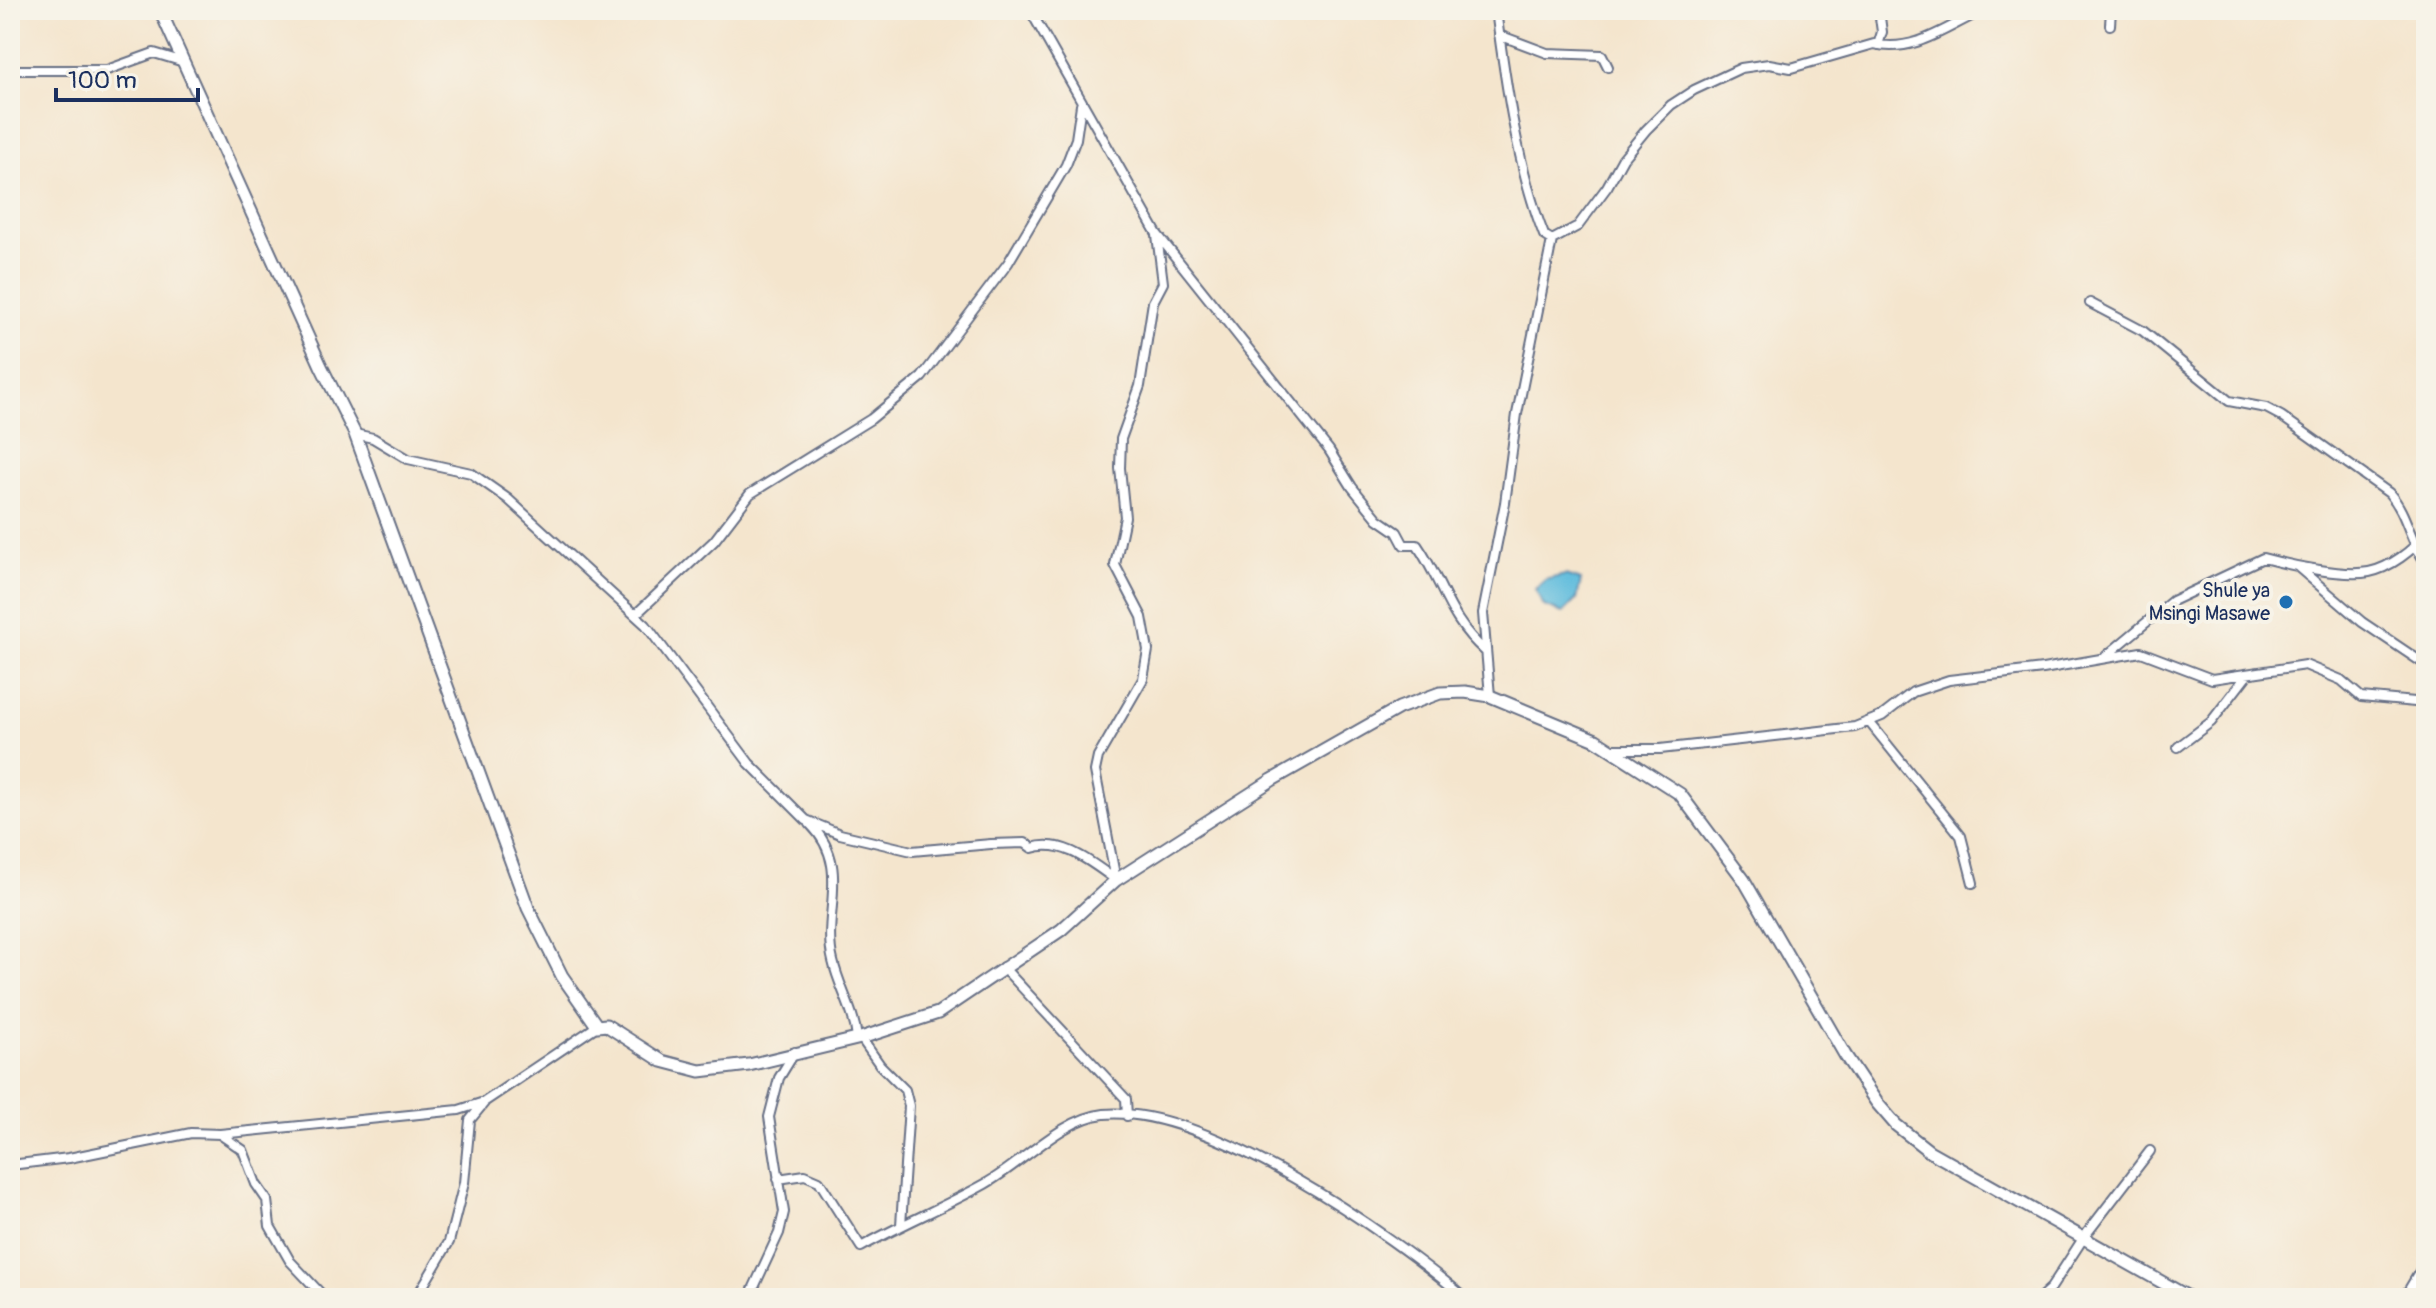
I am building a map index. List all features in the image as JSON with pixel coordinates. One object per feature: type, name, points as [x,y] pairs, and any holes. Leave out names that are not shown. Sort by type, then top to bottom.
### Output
[{"type":"street","points":[[160,10],[321,366],[355,434],[528,908],[562,976],[597,1026]]},
{"type":"street","points":[[1030,10],[1157,234],[1329,450],[1378,519],[1397,532],[1404,545],[1417,545],[1432,567],[1455,620],[1485,651]]},
{"type":"street","points":[[1496,10],[1505,77],[1538,220],[1544,235],[1552,240]]},
{"type":"street","points":[[1878,45],[1882,32],[1879,10]]},
{"type":"street","points":[[1552,240],[1578,226],[1607,187],[1623,158],[1646,130],[1671,105],[1694,90],[1741,68],[1769,64],[1791,68],[1828,55],[1878,45],[1921,41],[1984,10]]},
{"type":"street","points":[[2110,25],[2111,10]]},
{"type":"street","points":[[1499,35],[1547,53],[1602,55],[1608,67]]},
{"type":"street","points":[[10,70],[107,70],[154,53],[184,62]]},
{"type":"street","points":[[635,615],[714,541],[750,494],[871,419],[922,377],[1008,263],[1066,165],[1076,139],[1081,104]]},
{"type":"street","points":[[1116,880],[1095,771],[1098,757],[1143,679],[1146,664],[1142,617],[1115,565],[1125,517],[1120,468],[1121,439],[1140,386],[1153,302],[1163,283],[1157,234]]},
{"type":"street","points":[[1490,696],[1483,613],[1505,503],[1517,414],[1552,240]]},
{"type":"street","points":[[2090,303],[2143,331],[2229,401],[2266,408],[2334,451],[2401,505],[2415,548],[2426,563]]},
{"type":"street","points":[[355,434],[373,438],[408,459],[471,473],[508,499],[663,643],[749,763],[819,833],[832,870],[835,900],[832,960],[855,1019],[859,1038],[905,1090],[909,1106],[901,1225]]},
{"type":"street","points":[[2105,657],[2172,601],[2263,558],[2298,567],[2369,572],[2415,548],[2426,534]]},
{"type":"street","points":[[2298,567],[2362,622],[2426,665]]},
{"type":"street","points":[[1614,749],[1660,749],[1821,733],[1870,723],[1913,692],[1949,680],[2043,669],[2141,652],[2212,679],[2305,665],[2341,680],[2361,697],[2426,703]]},
{"type":"street","points":[[2178,747],[2211,722],[2249,674]]},
{"type":"street","points":[[10,1165],[113,1150],[191,1133],[220,1134],[459,1110],[484,1102],[597,1026],[606,1025],[662,1061],[700,1071],[749,1065],[859,1038],[938,1013],[1061,930],[1116,880],[1272,780],[1399,708],[1440,693],[1490,696],[1614,749],[1680,794],[1708,827],[1744,880],[1845,1055],[1896,1125],[1929,1151],[2190,1298]]},
{"type":"street","points":[[1870,723],[1961,836],[1973,883]]},
{"type":"street","points":[[806,820],[840,834],[912,851],[1002,843],[1025,843],[1032,848],[1048,843],[1083,857],[1116,880]]},
{"type":"street","points":[[1003,967],[1126,1099],[1127,1116]]},
{"type":"street","points":[[749,1298],[779,1233],[784,1212],[769,1117],[779,1078],[795,1052]]},
{"type":"street","points":[[416,1298],[449,1242],[464,1183],[470,1120],[484,1102]]},
{"type":"street","points":[[778,1179],[805,1175],[819,1181],[861,1247],[989,1182],[1032,1150],[1079,1123],[1102,1114],[1164,1121],[1257,1156],[1383,1235],[1465,1298]]},
{"type":"street","points":[[220,1134],[243,1150],[256,1184],[267,1200],[270,1226],[290,1261],[325,1298]]},
{"type":"street","points":[[2040,1298],[2051,1288],[2084,1237],[2150,1151]]},
{"type":"street","points":[[2404,1298],[2426,1261]]},
{"type":"water","points":[[1565,575],[1581,580],[1577,599],[1563,613],[1544,606],[1535,589],[1545,580]]},
{"type":"place","name":"Shule ya Msingi Masawe","points":[[2286,602]]}]
